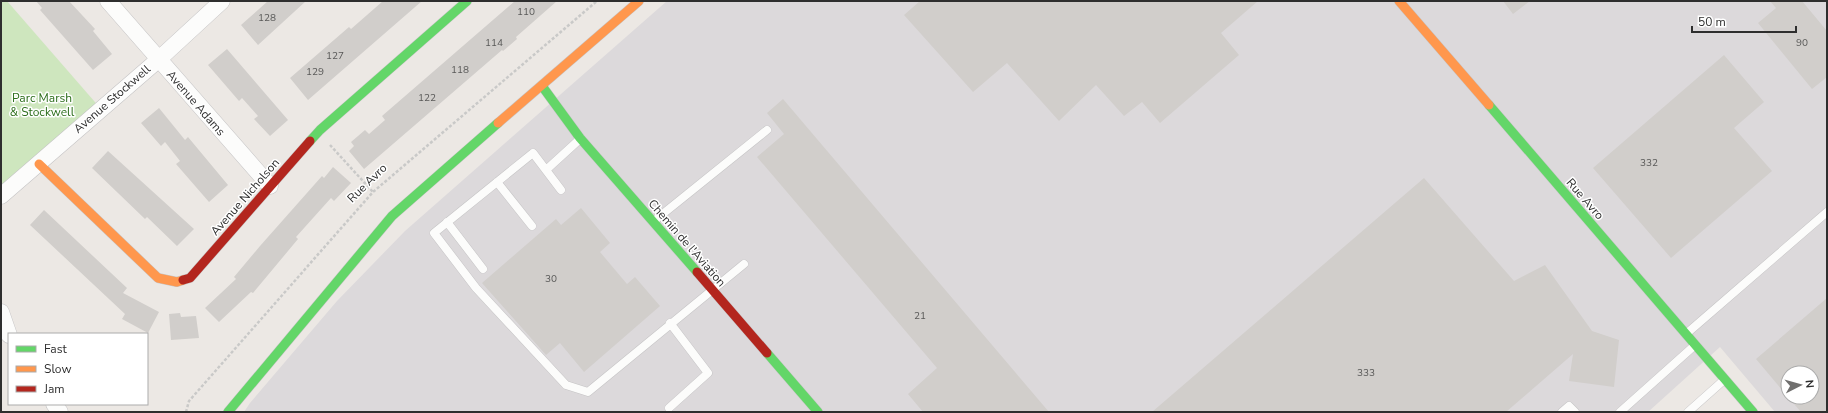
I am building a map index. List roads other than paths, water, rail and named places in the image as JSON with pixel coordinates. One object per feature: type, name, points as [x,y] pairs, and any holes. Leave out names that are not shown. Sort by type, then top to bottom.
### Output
[{"type":"street","name":"Avenue Adams","points":[[108,1],[158,60],[270,186]]},
{"type":"street","name":"Avenue Stockwell","points":[[1,196],[158,60],[222,1]]},
{"type":"street","name":"Avenue Nicholson","points":[[38,164],[158,278],[178,282],[190,278],[320,130],[467,1]]},
{"type":"street","points":[[228,412],[392,216],[639,1]]},
{"type":"street","name":"Rue Avro","points":[[1398,1],[1753,412]]},
{"type":"street","name":"Chemin de l'Aviation","points":[[542,86],[580,138],[818,412]]},
{"type":"street","points":[[1,312],[6,333]]},
{"type":"lane","points":[[653,221],[767,130]]},
{"type":"lane","points":[[546,170],[580,138]]},
{"type":"lane","points":[[561,190],[532,153],[434,233],[476,288],[566,385],[588,392],[670,323],[744,264]]},
{"type":"lane","points":[[497,182],[532,226]]},
{"type":"lane","points":[[1686,334],[1827,212]]},
{"type":"lane","points":[[447,222],[483,269]]},
{"type":"lane","points":[[669,408],[708,373],[670,323]]},
{"type":"lane","points":[[1620,412],[1695,345]]},
{"type":"lane","points":[[1688,412],[1725,380]]},
{"type":"lane","points":[[1562,412],[1569,406],[1575,412]]},
{"type":"park label","name":"Parc Marsh & Stockwell","points":[[42,105]]}]
